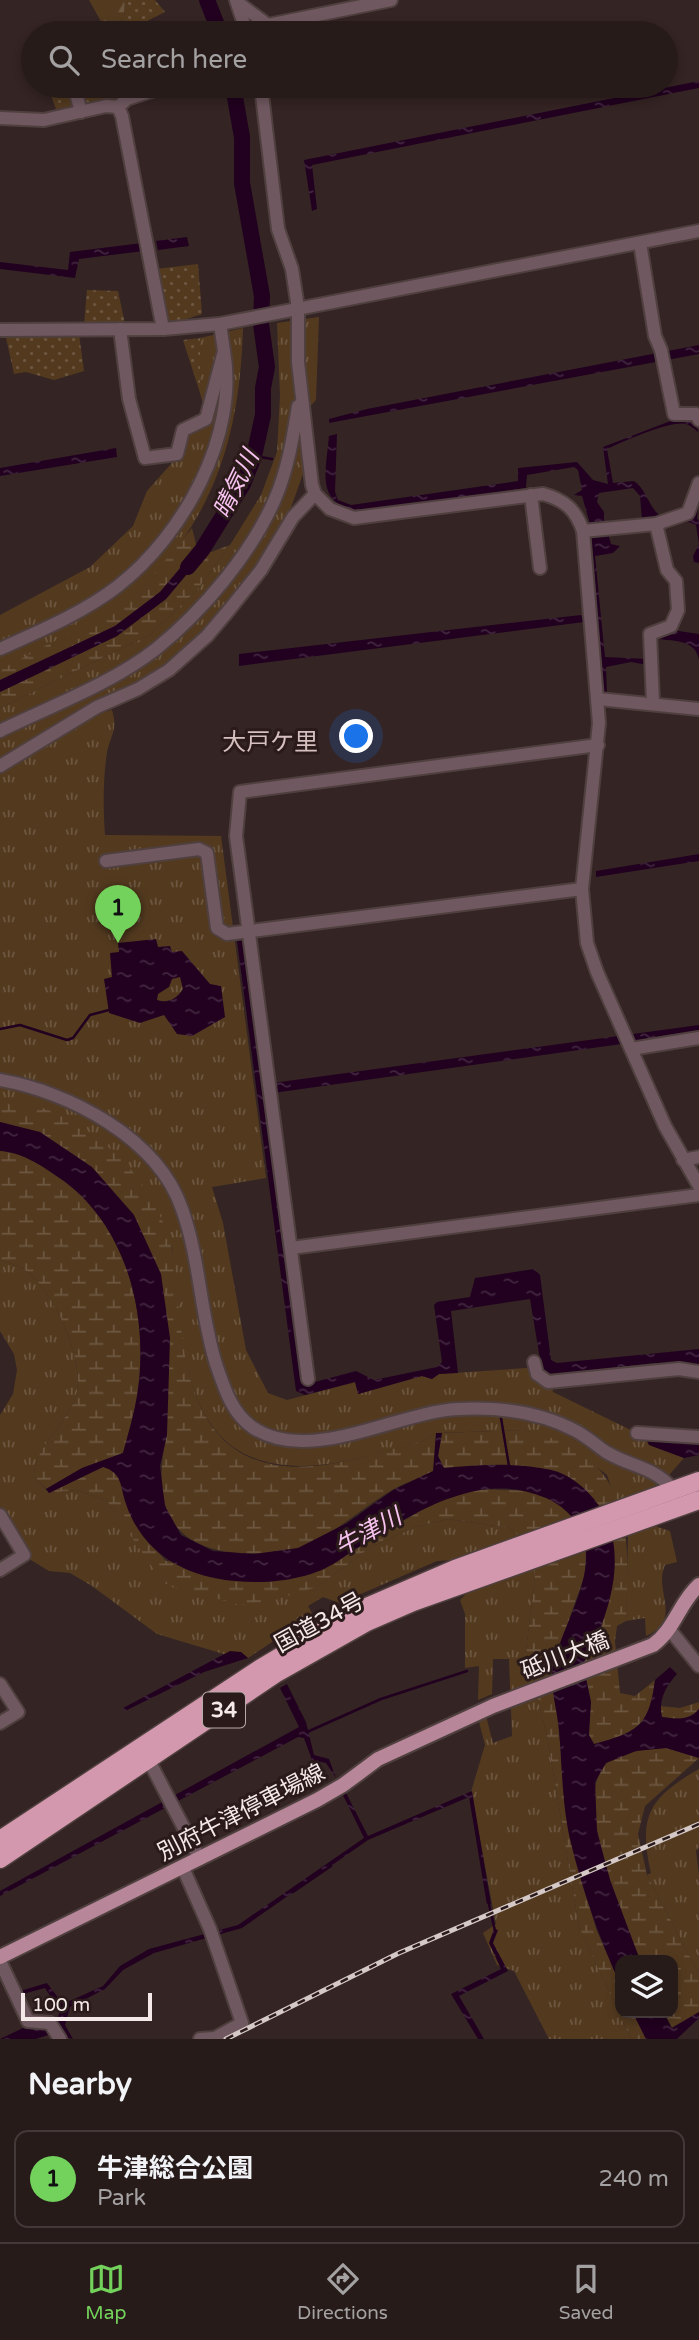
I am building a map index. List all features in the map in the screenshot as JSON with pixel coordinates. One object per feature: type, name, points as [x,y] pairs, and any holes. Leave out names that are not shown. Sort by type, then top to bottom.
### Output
[{"type":"highway","name":"国道34号","points":[[656,1506],[674,1490],[699,1481]]},
{"type":"highway","name":"国道34号","points":[[0,1840],[328,1642],[458,1577],[656,1506],[699,1500]]},
{"type":"highway","name":"国道34号","points":[[0,1859],[146,1754]]},
{"type":"main road","points":[[670,1630],[684,1604],[699,1585]]},
{"type":"main road","name":"砥川大橋","points":[[501,1703],[644,1650],[670,1630]]},
{"type":"main road","name":"別府牛津停車場線","points":[[0,1959],[343,1785],[378,1759],[501,1703]]},
{"type":"street","points":[[301,21],[391,0]]},
{"type":"street","points":[[236,1],[258,21]]},
{"type":"street","points":[[236,1],[243,21]]},
{"type":"street","points":[[77,98],[81,111]]},
{"type":"street","points":[[0,118],[44,120],[81,111],[118,107],[130,98]]},
{"type":"street","points":[[262,98],[278,229],[292,269],[298,309],[300,392],[315,494],[330,509],[354,518],[531,495],[558,498],[570,506],[583,531],[598,699],[598,744],[582,889],[587,943],[631,1049],[683,1160],[699,1186]]},
{"type":"street","points":[[118,107],[128,144],[163,329]]},
{"type":"street","points":[[0,330],[163,329],[220,324],[699,231]]},
{"type":"street","points":[[640,243],[655,336],[661,350],[674,414],[686,411],[696,414],[699,420]]},
{"type":"street","points":[[0,649],[109,592],[134,572],[160,543],[196,489],[216,438],[226,386],[220,324]]},
{"type":"street","points":[[120,329],[129,399],[145,458],[177,454],[183,430],[206,419],[223,351]]},
{"type":"street","points":[[0,731],[117,673],[156,649],[205,602],[242,555],[275,499],[290,453],[300,392]]},
{"type":"street","points":[[583,531],[656,524],[688,513],[699,483]]},
{"type":"street","points":[[0,766],[97,707],[138,689],[169,670],[207,636],[229,610],[261,570],[293,517],[315,494]]},
{"type":"street","points":[[531,495],[540,568]]},
{"type":"street","points":[[653,702],[650,634],[671,625],[678,610],[676,581],[667,570],[656,524]]},
{"type":"street","points":[[598,699],[639,705],[653,702],[699,709]]},
{"type":"street","points":[[308,1379],[251,932],[236,836],[240,792],[598,744]]},
{"type":"street","points":[[106,861],[199,849],[206,853],[217,928],[227,934],[582,889]]},
{"type":"street","points":[[631,1049],[699,1038]]},
{"type":"street","points":[[0,1080],[24,1084],[91,1111],[126,1136],[171,1186],[182,1208],[201,1308],[225,1390],[240,1416],[253,1428],[270,1436],[297,1440],[333,1438],[457,1409],[523,1412],[575,1430],[609,1454],[659,1473],[674,1490]]},
{"type":"street","points":[[683,1160],[699,1157]]},
{"type":"street","points":[[291,1248],[699,1195]]},
{"type":"street","points":[[534,1362],[537,1374],[548,1382],[679,1369],[699,1372]]},
{"type":"street","points":[[637,1433],[699,1437]]},
{"type":"street","points":[[0,1515],[24,1555],[0,1570]]},
{"type":"street","points":[[670,1630],[699,1666]]},
{"type":"street","points":[[0,1684],[18,1712],[0,1723]]},
{"type":"street","points":[[146,1754],[200,1859]]},
{"type":"street","points":[[183,1868],[212,1934],[242,2023],[215,2038],[200,2039]]},
{"type":"street","points":[[0,1959],[29,2021],[50,2023],[56,2032]]},
{"type":"green space","points":[[89,0],[125,0],[124,20],[101,21]]},
{"type":"green space","points":[[125,0],[155,0],[165,12],[147,21],[120,21],[124,20]]},
{"type":"green space","points":[[52,98],[118,98],[56,109]]},
{"type":"green space","points":[[198,264],[202,314],[165,323],[156,269]]},
{"type":"green space","points":[[87,290],[118,291],[125,324],[84,325]]},
{"type":"green space","points":[[319,317],[316,400],[300,417],[304,471],[289,513],[255,568],[210,622],[170,662],[136,686],[0,760],[0,708],[151,634],[197,590],[230,545],[261,495],[277,452],[280,395],[277,323]]},
{"type":"green space","points":[[243,328],[237,400],[220,466],[208,497],[171,556],[146,584],[117,607],[0,670],[0,615],[90,567],[133,526],[147,491],[179,455],[187,432],[208,421],[200,393],[200,338]]},
{"type":"green space","points":[[5,333],[79,334],[84,371],[54,380],[26,372],[14,374]]},
{"type":"green space","points":[[200,338],[200,393],[183,340]]},
{"type":"green space","points":[[192,528],[197,548],[160,592],[115,626],[0,680],[0,670],[96,619],[145,585]]},
{"type":"green space","points":[[230,545],[197,590],[151,634],[0,708],[0,692],[117,636],[166,599],[203,555]]},
{"type":"green space","points":[[112,710],[114,728],[107,752],[104,783],[105,835],[221,836],[266,1178],[212,1187],[223,1223],[246,1350],[268,1393],[287,1400],[356,1382],[359,1394],[422,1376],[432,1379],[439,1374],[527,1368],[531,1375],[552,1387],[553,1392],[645,1437],[649,1445],[684,1458],[663,1482],[646,1490],[652,1525],[670,1531],[677,1562],[665,1565],[662,1585],[666,1613],[657,1629],[646,1636],[645,1618],[626,1621],[628,1537],[607,1475],[570,1446],[524,1430],[436,1433],[423,1441],[359,1458],[319,1465],[273,1463],[239,1450],[214,1428],[197,1398],[186,1363],[172,1246],[0,1097],[0,772],[94,715]]},
{"type":"green space","points":[[0,1097],[57,1114],[83,1128],[107,1146],[146,1190],[161,1216],[172,1250],[189,1374],[210,1423],[226,1442],[248,1456],[276,1465],[294,1467],[350,1460],[423,1441],[436,1433],[434,1471],[382,1496],[324,1536],[291,1550],[239,1553],[214,1549],[194,1541],[180,1530],[170,1516],[164,1499],[162,1479],[167,1434],[134,1215],[92,1167],[40,1133],[0,1122]]},
{"type":"green space","points":[[0,1151],[16,1154],[38,1164],[82,1196],[117,1246],[136,1304],[140,1366],[136,1403],[123,1453],[82,1468],[46,1489],[34,1476],[35,1465],[45,1445],[72,1407],[78,1382],[76,1365],[65,1328],[47,1293],[25,1270],[0,1260]]},
{"type":"green space","points":[[0,1260],[25,1270],[47,1293],[65,1328],[76,1365],[78,1382],[72,1407],[39,1455],[34,1476],[49,1493],[77,1490],[107,1501],[164,1583],[317,1587],[371,1547],[415,1527],[448,1519],[510,1528],[531,1548],[535,1579],[526,1650],[547,1736],[579,1927],[615,2005],[615,2018],[621,2018],[631,2039],[549,2039],[514,1971],[497,1965],[483,1933],[496,1924],[471,1792],[485,1745],[478,1718],[486,1716],[493,1743],[512,1736],[509,1659],[493,1659],[492,1694],[478,1700],[479,1666],[465,1668],[465,1614],[460,1600],[467,1593],[453,1560],[437,1561],[340,1603],[323,1597],[308,1606],[313,1615],[248,1658],[241,1652],[227,1655],[157,1634],[70,1573],[49,1571],[21,1554],[0,1521],[0,1415],[13,1394],[17,1370],[14,1354],[0,1331]]},
{"type":"green space","points":[[524,1430],[565,1443],[591,1461],[607,1480],[624,1523],[627,1547],[626,1621],[617,1626],[615,1641],[620,1693],[635,1696],[655,1680],[653,1695],[639,1725],[622,1735],[594,1744],[588,1734],[591,1702],[583,1664],[600,1633],[614,1577],[552,1470],[513,1466],[444,1468],[438,1456],[442,1433]]},
{"type":"green space","points":[[103,1467],[113,1470],[120,1478],[127,1506],[144,1537],[166,1561],[320,1571],[433,1503],[480,1489],[530,1491],[559,1503],[575,1519],[586,1546],[585,1574],[552,1668],[570,1837],[596,1929],[615,1973],[615,2005],[579,1927],[547,1736],[526,1650],[535,1579],[531,1548],[510,1528],[448,1519],[415,1527],[371,1547],[317,1587],[270,1601],[239,1605],[163,1583],[107,1501],[77,1490],[49,1493]]},
{"type":"green space","points":[[699,1702],[699,1709],[695,1713],[682,1718],[662,1717],[659,1706],[680,1708]]},
{"type":"green space","points":[[666,1748],[699,1758],[645,1806],[638,1834],[647,1875],[699,1974],[699,2012],[671,2028],[666,2018],[678,2018],[678,1955],[638,1955],[604,1861],[594,1805],[596,1782],[605,1765],[618,1756]]},
{"type":"green space","points":[[699,1769],[699,1847],[696,1851],[699,1875],[699,1974],[647,1875],[651,1873],[646,1837],[651,1810],[658,1800],[682,1779]]},
{"type":"green space","points":[[621,2018],[636,2018],[646,2039],[631,2039]]},
{"type":"water","points":[[699,81],[699,88],[678,92],[678,85]]},
{"type":"water","points":[[614,98],[649,98],[312,165],[317,209],[312,211],[304,160]]},
{"type":"water","points":[[187,237],[189,246],[158,250],[156,241]]},
{"type":"water","points":[[142,243],[144,251],[79,259],[75,278],[0,269],[0,262],[68,270],[70,252]]},
{"type":"water","points":[[699,345],[699,354],[329,423],[329,419],[367,409]]},
{"type":"water","points":[[686,415],[691,416],[699,433],[686,424],[669,425],[607,449],[613,483],[634,481],[659,515],[642,520],[640,496],[633,488],[599,493],[597,502],[604,512],[604,522],[590,524],[582,496],[574,495],[582,490],[578,470],[574,467],[527,475],[526,488],[363,511],[347,508],[337,502],[326,486],[329,436],[337,434],[335,492],[338,500],[351,505],[518,481],[518,468],[577,462],[593,480],[608,484],[603,447]]},
{"type":"water","points":[[116,448],[117,457],[0,476],[0,468]]},
{"type":"water","points":[[699,493],[699,544],[696,525],[689,522],[662,525],[692,516]]},
{"type":"water","points":[[608,533],[611,544],[620,546],[613,553],[595,556],[605,657],[648,659],[648,665],[631,662],[606,667],[607,695],[604,695],[591,535]]},
{"type":"water","points":[[699,544],[699,563],[694,562],[693,556]]},
{"type":"water","points":[[197,548],[203,555],[166,599],[117,636],[0,692],[0,680],[115,626],[160,592]]},
{"type":"water","points":[[581,615],[584,622],[239,666],[239,654]]},
{"type":"water","points":[[672,630],[699,634],[699,660],[697,653],[689,645],[658,639],[657,636]]},
{"type":"water","points":[[699,854],[699,861],[596,877],[596,871]]},
{"type":"water","points":[[156,939],[158,947],[170,946],[172,952],[182,951],[210,984],[221,986],[225,1017],[192,1036],[177,1034],[164,1015],[140,1023],[109,1013],[104,979],[112,977],[110,953],[119,952],[118,943]],"holes":[[[180,977],[183,989],[172,999],[157,1000],[158,994],[169,987],[172,979]]]},
{"type":"water","points":[[245,940],[265,1084],[699,1025],[699,1033],[266,1094],[304,1385],[356,1371],[374,1380],[437,1367],[442,1362],[434,1305],[437,1302],[470,1297],[475,1278],[534,1269],[540,1275],[551,1360],[557,1363],[699,1349],[699,1367],[655,1363],[550,1375],[542,1371],[530,1299],[451,1311],[458,1373],[439,1374],[432,1379],[422,1376],[358,1394],[355,1382],[305,1395],[296,1391],[237,941]]},
{"type":"water","name":"牛津川","points":[[0,1122],[40,1132],[92,1167],[134,1215],[161,1274],[170,1338],[167,1435],[160,1466],[165,1506],[181,1535],[213,1551],[254,1554],[298,1548],[347,1523],[393,1490],[433,1471],[436,1433],[442,1433],[438,1456],[444,1468],[484,1465],[538,1467],[564,1474],[594,1499],[606,1518],[613,1538],[615,1559],[609,1603],[602,1625],[583,1664],[591,1702],[589,1735],[594,1744],[622,1735],[639,1724],[649,1707],[655,1680],[670,1667],[677,1674],[664,1694],[662,1717],[678,1719],[699,1709],[699,1758],[666,1748],[636,1751],[606,1763],[595,1782],[597,1831],[610,1880],[638,1955],[615,1955],[615,1972],[580,1877],[567,1826],[552,1673],[586,1564],[585,1540],[573,1518],[546,1498],[520,1490],[470,1492],[446,1499],[399,1522],[319,1571],[289,1579],[245,1582],[217,1579],[168,1560],[143,1537],[126,1504],[120,1481],[114,1473],[103,1467],[49,1493],[46,1489],[82,1468],[123,1453],[136,1403],[140,1366],[136,1304],[117,1246],[82,1196],[38,1164],[0,1151]]},
{"type":"water","points":[[645,1437],[699,1441],[699,1455],[684,1458],[649,1445]]},
{"type":"water","points":[[230,1651],[241,1652],[248,1658],[204,1672],[125,1711],[123,1708]]},
{"type":"water","points":[[287,1684],[306,1722],[314,1755],[329,1759],[336,1778],[326,1763],[312,1760],[304,1738],[298,1737],[0,1896],[0,1891],[299,1727],[280,1688]]},
{"type":"water","points":[[472,1791],[491,1904],[487,1905],[469,1797],[368,1840],[242,1928],[154,1953],[123,1970],[105,1989],[70,2007],[65,2025],[73,2039],[51,2034],[36,2039],[0,2039],[23,2028],[55,2025],[60,2011],[45,1988],[19,1995],[20,1991],[47,1983],[63,2004],[103,1986],[120,1966],[149,1949],[238,1925],[364,1838],[343,1795],[346,1793],[368,1836]]},
{"type":"water","points":[[494,1929],[498,1930],[493,1943],[508,1971],[459,1996],[484,2039],[478,2039],[451,1994],[501,1969],[489,1943]]},
{"type":"water","points":[[699,2012],[699,2018],[677,2039],[646,2039],[636,2018],[667,2018],[672,2028]]},
{"type":"waterway","name":"晴気川","points":[[207,0],[215,21]]},
{"type":"waterway","name":"晴気川","points":[[188,567],[202,550],[243,484],[254,456],[263,415],[263,388],[267,367],[261,324],[262,296],[242,183],[242,137],[235,98]]},
{"type":"waterway","points":[[254,456],[272,459]]},
{"type":"waterway","points":[[0,1029],[20,1025],[67,1040],[73,1038],[90,1015],[109,1010]]},
{"type":"waterway","points":[[501,1418],[509,1466]]},
{"type":"waterway","points":[[307,1732],[381,1699],[467,1671]]},
{"type":"waterway","points":[[293,1892],[331,1866]]},
{"type":"waterway","points":[[489,1904],[495,1931]]},
{"type":"railway","points":[[226,2039],[399,1953],[699,1824]]},
{"type":"place","name":"牛津総合公園","points":[[118,943]]},
{"type":"district","name":"大戸ケ里","points":[[270,742]]}]
